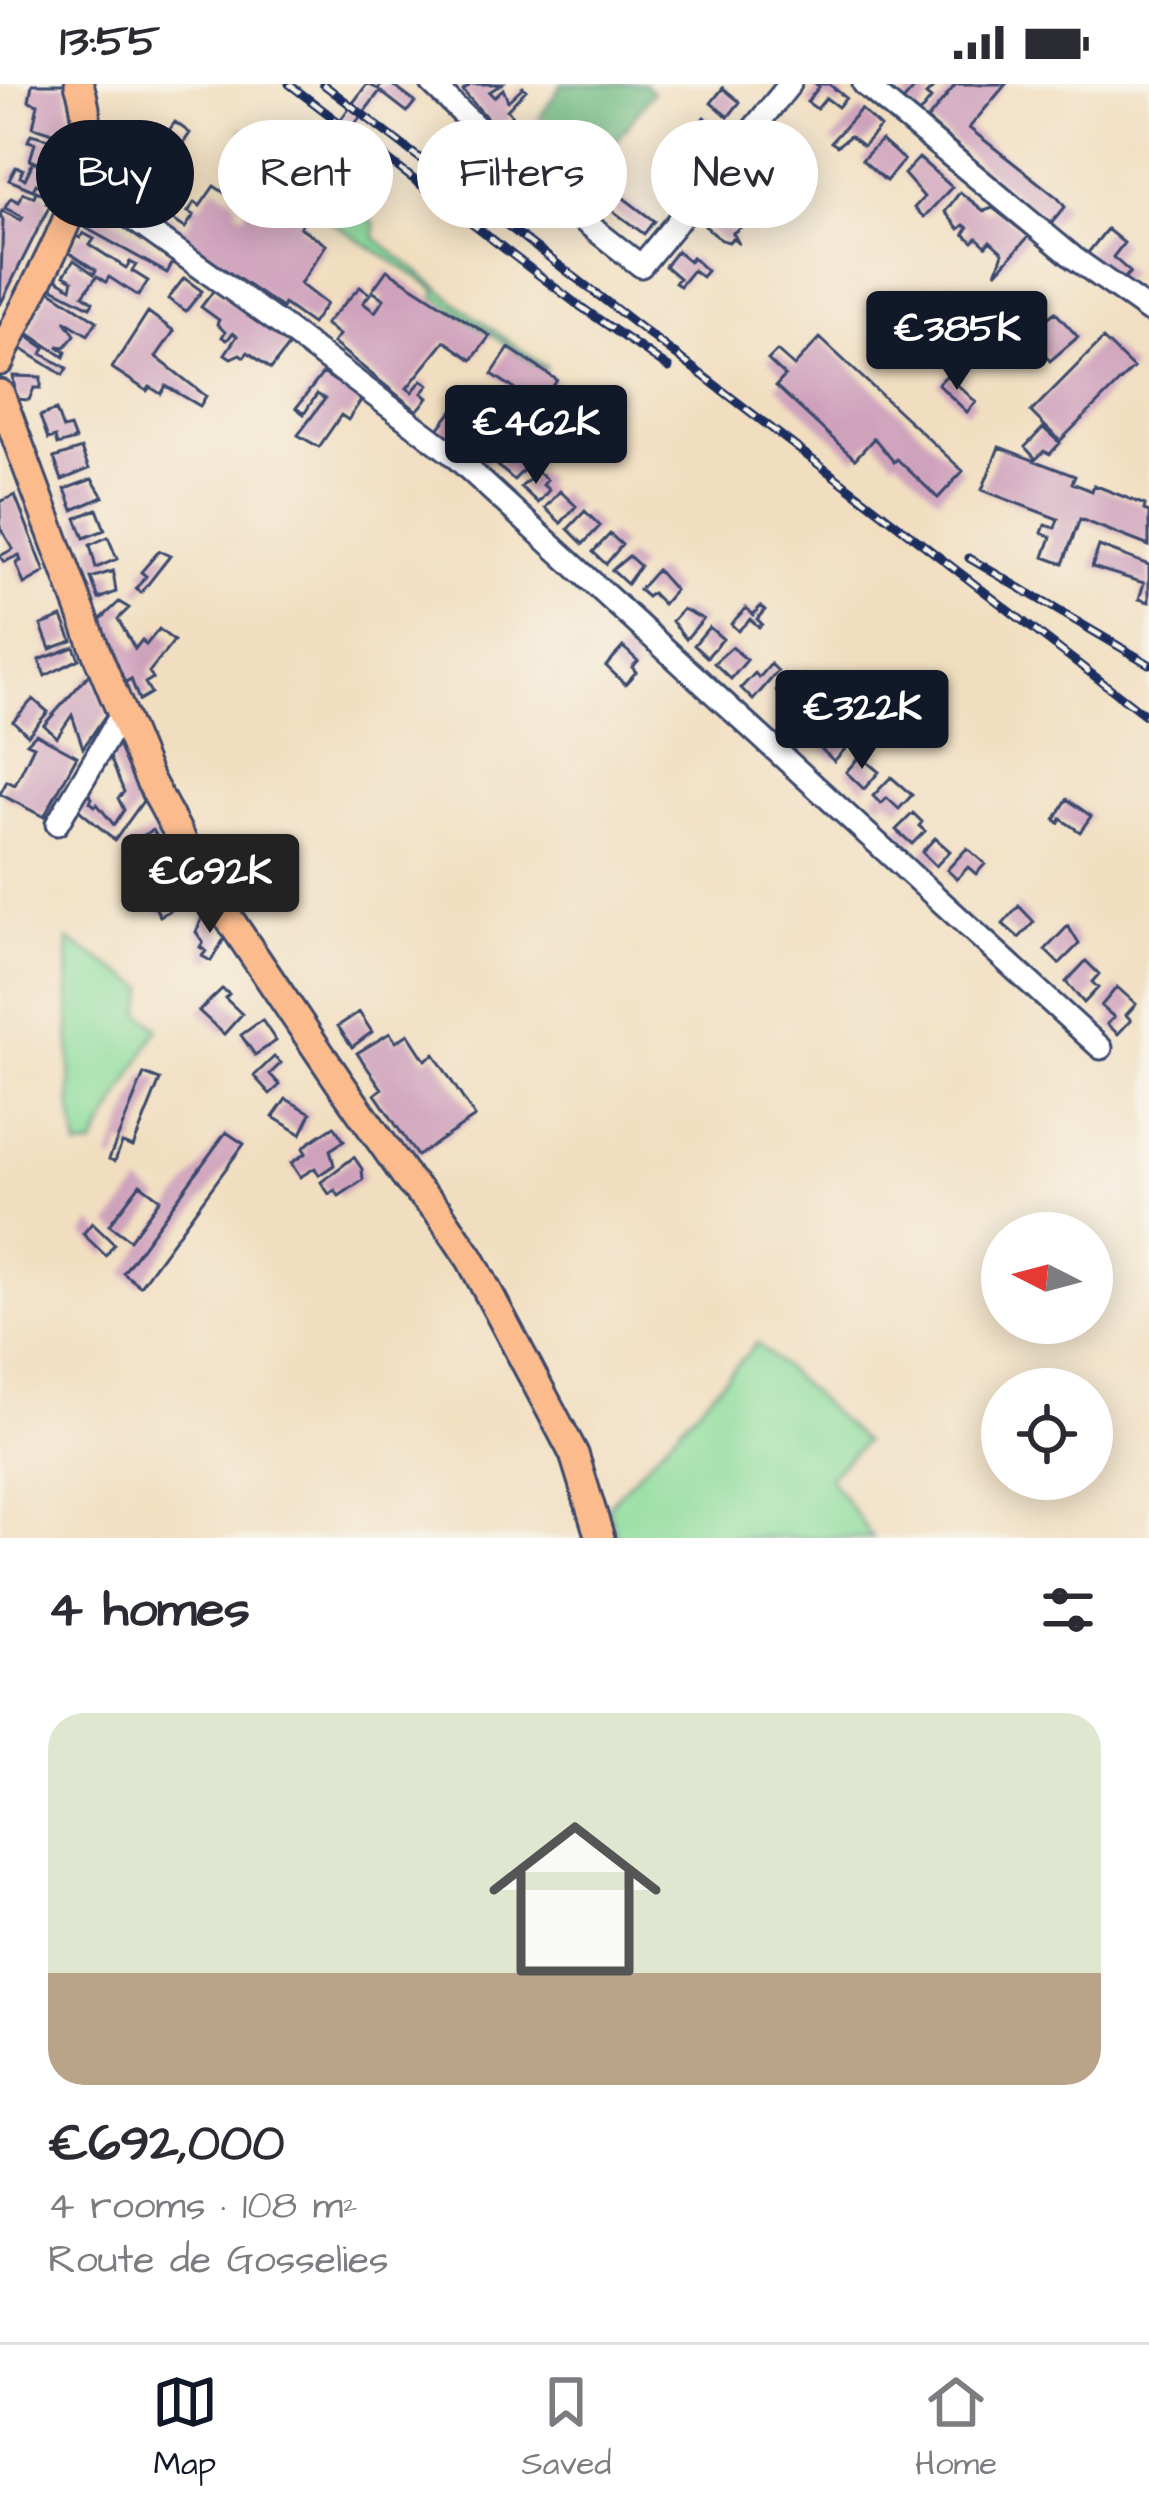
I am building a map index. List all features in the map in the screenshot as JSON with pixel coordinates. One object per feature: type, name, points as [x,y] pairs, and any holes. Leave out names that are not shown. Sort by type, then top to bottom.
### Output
[{"type":"main road","points":[[79,84],[87,120]]},
{"type":"main road","points":[[0,362],[6,330],[59,228]]},
{"type":"main road","points":[[0,394],[149,779],[205,883],[409,1180],[438,1210],[471,1260],[574,1454],[600,1538]]},
{"type":"street","points":[[432,84],[528,177],[641,266],[790,84]]},
{"type":"street","points":[[864,84],[1074,258],[1149,310]]},
{"type":"street","points":[[145,228],[451,453],[1101,1048]]},
{"type":"street","points":[[57,824],[122,713]]},
{"type":"green space","points":[[562,84],[644,84],[653,92],[627,126],[627,120],[538,120]]},
{"type":"green space","points":[[341,228],[374,228],[375,238],[547,368],[434,296],[437,290]]},
{"type":"green space","points":[[68,940],[146,988],[140,1012],[158,1028],[93,1146],[78,1148],[71,1105]]},
{"type":"green space","points":[[757,1343],[864,1442],[829,1477],[873,1538],[617,1538],[608,1506]]},
{"type":"building","points":[[32,84],[66,84],[72,120],[36,120],[33,127],[38,104],[29,101]]},
{"type":"building","points":[[367,84],[378,89],[391,84],[415,102],[407,112],[380,91],[358,120],[340,120]]},
{"type":"building","points":[[471,84],[502,84],[489,92],[494,97],[503,89],[508,101],[523,87],[526,90],[507,110],[512,115],[507,120],[489,120],[463,91]]},
{"type":"building","points":[[816,84],[829,84],[846,98],[838,107],[826,98],[817,109],[807,102],[819,87]]},
{"type":"building","points":[[918,84],[937,84],[926,95],[931,99],[919,114],[903,101]]},
{"type":"building","points":[[956,84],[1006,84],[969,128],[1058,198],[1065,207],[1051,224],[927,120]]},
{"type":"building","points":[[723,88],[740,102],[728,117],[711,103]]},
{"type":"building","points":[[861,109],[880,127],[863,146],[850,136],[837,146],[831,142]]},
{"type":"building","points":[[31,134],[36,135],[36,162],[30,160],[35,143],[28,141]]},
{"type":"building","points":[[881,140],[904,160],[886,181],[862,160]]},
{"type":"building","points":[[919,158],[952,187],[924,217],[914,208],[924,197],[904,174]]},
{"type":"building","points":[[33,162],[33,190],[9,180],[16,167],[23,169],[20,177],[25,179]]},
{"type":"building","points":[[214,186],[218,189],[218,228],[301,228],[326,245],[300,284],[326,304],[312,324],[163,228],[194,228],[194,203],[200,206]]},
{"type":"building","points":[[36,191],[38,228],[0,305],[0,215],[2,211],[21,220],[5,208],[7,204],[11,198],[19,202],[23,193],[34,197]]},
{"type":"building","points":[[960,192],[984,211],[993,208],[1029,236],[996,273],[1003,253],[990,241],[986,246],[977,238],[973,242],[964,234],[968,228],[959,229],[945,212]]},
{"type":"building","points":[[627,201],[651,219],[644,234],[627,221]]},
{"type":"building","points":[[86,228],[127,228],[174,260],[167,273]]},
{"type":"building","points":[[707,228],[740,228],[733,233],[739,244],[732,238],[721,240]]},
{"type":"building","points":[[1107,229],[1124,243],[1113,257],[1130,272],[1121,282],[1087,254]]},
{"type":"building","points":[[83,233],[94,239],[90,245],[126,268],[130,262],[136,265],[132,271],[148,281],[138,296],[109,277],[106,282],[97,276],[83,295],[93,302],[90,307],[51,287],[55,278],[71,288],[73,280],[64,275],[74,260],[94,274],[96,270],[68,252],[76,236]]},
{"type":"building","points":[[677,251],[707,271],[702,277],[693,270],[680,286],[675,283],[679,278],[665,266]]},
{"type":"building","points":[[387,270],[490,336],[472,360],[445,341],[407,388],[412,392],[422,380],[429,385],[422,393],[428,398],[417,411],[333,343],[339,335],[325,324],[360,287],[370,294],[363,303],[375,312],[384,299],[372,291]]},
{"type":"building","points":[[184,278],[202,291],[186,311],[168,299]]},
{"type":"building","points":[[948,289],[957,297],[919,338],[910,331]]},
{"type":"building","points":[[49,290],[97,321],[88,335],[65,321],[75,335],[65,347],[57,346],[66,352],[64,357],[28,333]]},
{"type":"building","points":[[214,290],[290,344],[271,369],[248,352],[244,357],[225,354],[237,336],[222,337],[225,332],[219,320],[201,307]]},
{"type":"building","points":[[148,312],[174,331],[156,357],[206,396],[200,406],[166,386],[161,394],[150,387],[147,391],[112,368]]},
{"type":"building","points":[[1055,312],[1078,337],[1050,361],[1031,340],[1041,331],[1037,326]]},
{"type":"building","points":[[27,336],[45,348],[42,354],[67,368],[63,375],[20,348]]},
{"type":"building","points":[[820,338],[963,471],[938,498],[897,459],[894,462],[874,438],[855,459],[776,386],[785,376],[768,360],[777,351],[794,366]]},
{"type":"building","points":[[1103,339],[1133,368],[1060,441],[1031,412]]},
{"type":"building","points":[[509,348],[557,380],[540,406],[492,374]]},
{"type":"building","points":[[323,373],[362,399],[348,420],[341,415],[319,447],[298,435],[325,399],[317,394],[304,414],[296,408]]},
{"type":"building","points":[[947,375],[976,402],[967,412],[938,384]]},
{"type":"building","points":[[13,376],[41,377],[41,388],[34,388],[29,400],[16,399]]},
{"type":"building","points":[[56,410],[63,429],[70,427],[75,440],[57,445],[55,437],[48,439],[40,416]]},
{"type":"building","points":[[453,410],[467,422],[451,441],[438,429]]},
{"type":"building","points":[[487,427],[498,436],[494,441],[500,446],[486,463],[464,446],[478,428],[483,432]]},
{"type":"building","points":[[1043,428],[1060,443],[1050,454],[1044,451],[1036,459],[1025,447]]},
{"type":"building","points":[[999,447],[1075,476],[1072,483],[1092,491],[1094,485],[1145,505],[1149,546],[1080,519],[1063,564],[1044,557],[1051,537],[1042,533],[1045,525],[1055,528],[1058,519],[982,490]]},
{"type":"building","points":[[81,449],[89,469],[62,480],[54,458]]},
{"type":"building","points":[[513,450],[529,464],[514,480],[498,466]]},
{"type":"building","points":[[538,472],[549,490],[538,503],[521,487]]},
{"type":"building","points":[[92,479],[103,497],[73,510],[65,489]]},
{"type":"building","points":[[560,491],[576,506],[561,523],[545,508]]},
{"type":"building","points":[[15,495],[45,572],[24,584],[16,563],[21,561],[19,555],[4,562],[0,556],[13,549],[0,527],[0,502]]},
{"type":"building","points":[[97,509],[105,530],[84,538],[76,518]]},
{"type":"building","points":[[585,511],[600,526],[583,544],[568,529]]},
{"type":"building","points":[[610,534],[622,545],[606,564],[593,552]]},
{"type":"building","points":[[108,537],[117,559],[96,568],[90,545]]},
{"type":"building","points":[[1099,546],[1149,565],[1149,602],[1139,599],[1144,583],[1092,567]]},
{"type":"building","points":[[159,551],[170,556],[141,593],[136,589],[146,576],[141,572]]},
{"type":"building","points":[[629,556],[640,566],[627,584],[612,570]]},
{"type":"building","points":[[657,570],[675,590],[663,604],[652,593],[647,597],[639,590]]},
{"type":"building","points":[[113,571],[116,592],[99,599],[91,578]]},
{"type":"building","points":[[119,602],[129,608],[118,619],[135,649],[142,640],[146,645],[159,629],[174,641],[149,672],[153,678],[145,683],[151,693],[139,700],[131,679],[124,683],[99,621]]},
{"type":"building","points":[[761,606],[765,610],[757,619],[762,624],[759,627],[750,619],[738,631],[731,624],[746,608],[753,615]]},
{"type":"building","points":[[683,609],[703,619],[686,639],[672,621]]},
{"type":"building","points":[[62,617],[72,641],[50,649],[41,625]]},
{"type":"building","points":[[709,627],[723,639],[707,657],[694,645]]},
{"type":"building","points":[[74,647],[79,659],[45,676],[39,660]]},
{"type":"building","points":[[623,647],[638,661],[632,667],[636,672],[625,684],[606,666]]},
{"type":"building","points":[[732,647],[747,660],[731,679],[714,663]]},
{"type":"building","points":[[771,664],[778,671],[753,700],[741,688]]},
{"type":"building","points":[[92,671],[107,713],[83,748],[72,715],[57,737],[44,725]]},
{"type":"building","points":[[804,675],[812,682],[805,690],[823,706],[810,721],[796,709],[800,705],[795,700],[792,704],[776,691],[787,678],[794,685]]},
{"type":"building","points":[[33,699],[48,712],[28,735],[13,721]]},
{"type":"building","points":[[839,723],[855,738],[834,761],[818,746]]},
{"type":"building","points":[[36,734],[77,756],[44,817],[0,794],[7,781],[15,785],[34,746],[27,743]]},
{"type":"building","points":[[116,741],[143,801],[115,840],[75,807],[85,789],[90,802],[114,825],[124,810],[118,798],[124,792],[108,752]]},
{"type":"building","points":[[860,756],[879,772],[864,789],[846,772]]},
{"type":"building","points":[[891,777],[912,795],[899,809],[887,798],[881,804],[873,796]]},
{"type":"building","points":[[1067,799],[1091,816],[1080,832],[1055,820]]},
{"type":"building","points":[[913,813],[925,831],[912,844],[896,830]]},
{"type":"building","points":[[153,830],[191,899],[160,916],[135,871],[141,867],[134,856],[128,859],[122,847]]},
{"type":"building","points":[[935,838],[950,851],[936,866],[922,852]]},
{"type":"building","points":[[967,848],[985,864],[976,874],[968,867],[957,879],[947,870]]},
{"type":"building","points":[[1019,906],[1034,922],[1019,938],[1003,924]]},
{"type":"building","points":[[206,909],[225,937],[211,961],[202,956],[206,951],[196,932]]},
{"type":"building","points":[[1068,926],[1079,944],[1059,964],[1045,950]]},
{"type":"building","points":[[1086,961],[1099,974],[1092,982],[1098,988],[1084,1003],[1066,982]]},
{"type":"building","points":[[1117,987],[1136,1004],[1126,1015],[1131,1020],[1118,1034],[1107,1024],[1114,1017],[1101,1006]]},
{"type":"building","points":[[222,989],[242,1014],[224,1034],[199,1011]]},
{"type":"building","points":[[359,1012],[372,1032],[352,1047],[338,1026]]},
{"type":"building","points":[[262,1020],[276,1041],[255,1055],[241,1035]]},
{"type":"building","points":[[390,1033],[396,1042],[408,1034],[425,1060],[434,1054],[475,1117],[417,1156],[375,1094],[382,1089],[357,1053]]},
{"type":"building","points":[[274,1057],[281,1063],[270,1074],[280,1085],[270,1094],[254,1076]]},
{"type":"building","points":[[144,1074],[160,1080],[133,1147],[122,1143],[115,1161],[109,1159]]},
{"type":"building","points":[[286,1099],[311,1113],[301,1134],[273,1117]]},
{"type":"building","points":[[334,1126],[344,1141],[330,1150],[334,1165],[319,1175],[315,1168],[300,1177],[291,1163]]},
{"type":"building","points":[[226,1132],[244,1144],[140,1286],[123,1273]]},
{"type":"building","points":[[354,1157],[363,1180],[339,1196],[335,1190],[329,1194],[321,1182]]},
{"type":"building","points":[[140,1184],[160,1199],[130,1240],[109,1225]]},
{"type":"building","points":[[92,1223],[114,1244],[106,1256],[83,1234]]},
{"type":"railway","points":[[289,84],[574,302],[669,368]]},
{"type":"railway","points":[[323,84],[1149,718]]},
{"type":"railway","points":[[969,558],[1149,664]]}]
